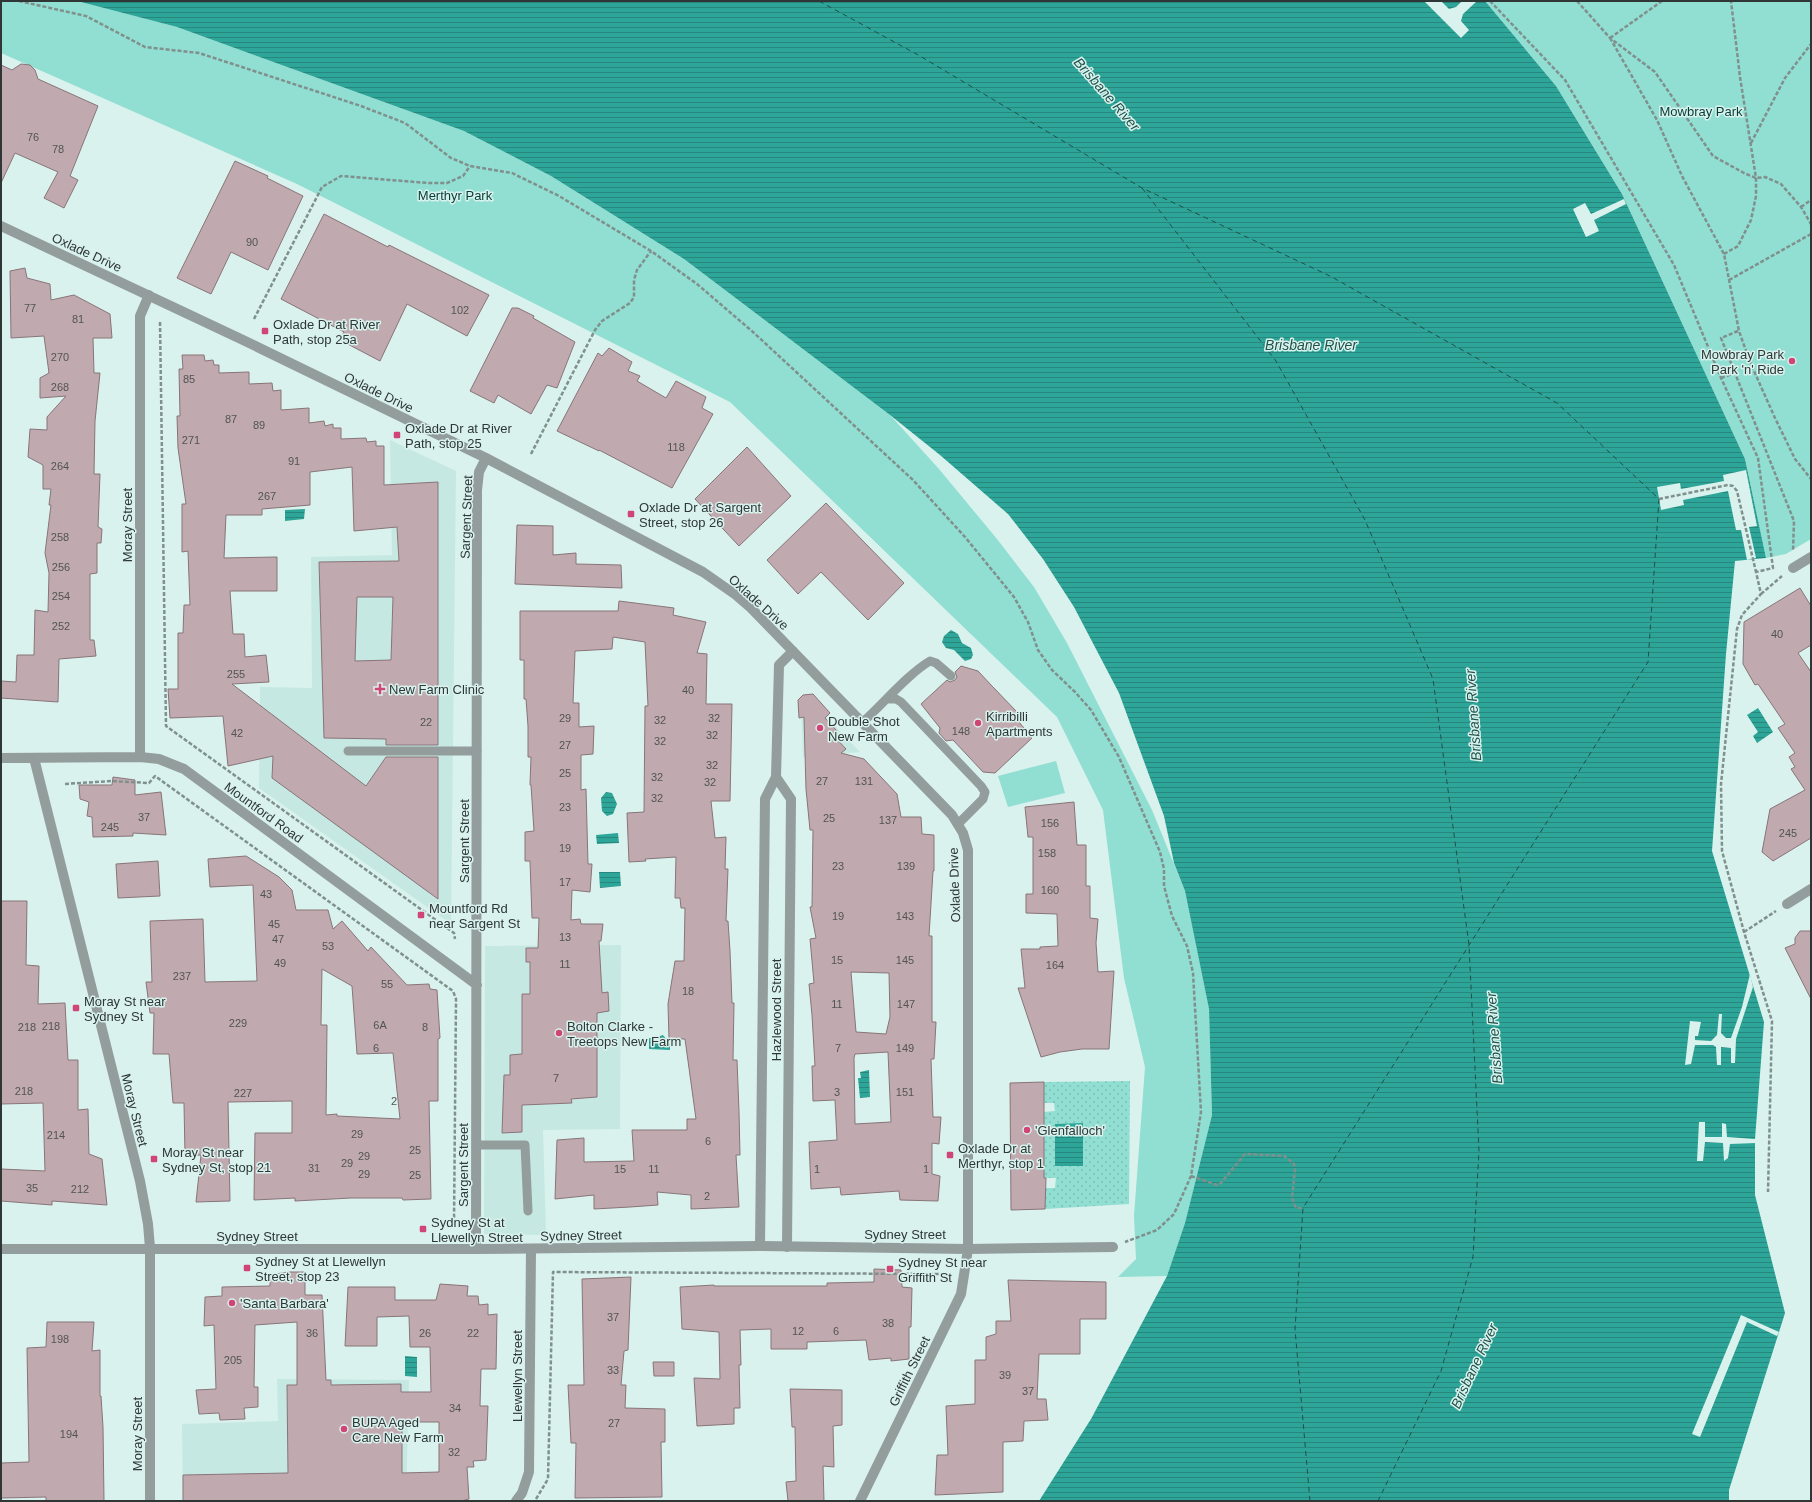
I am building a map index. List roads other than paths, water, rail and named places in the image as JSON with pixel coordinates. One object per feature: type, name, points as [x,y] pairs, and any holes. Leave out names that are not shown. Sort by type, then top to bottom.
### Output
[{"type":"street","name":"Oxlade Drive","points":[[1,226],[149,295],[486,458],[704,572],[736,595],[863,722],[952,815],[963,833],[968,850],[968,1248]]},
{"type":"street","name":"Moray Street","points":[[140,757],[140,316],[149,295]]},
{"type":"street","name":"Sargent Street","points":[[476,1249],[477,490],[479,472],[486,458]]},
{"type":"street","points":[[1793,568],[1811,558]]},
{"type":"street","name":"Hazlewood Street","points":[[760,1246],[765,799],[776,777],[779,665],[793,651]]},
{"type":"street","name":"Mountford Road","points":[[1,758],[159,758],[184,769],[477,985]]},
{"type":"street","name":"Moray Street","points":[[34,758],[140,1181],[148,1224],[150,1248],[150,1501]]},
{"type":"street","name":"Hazlewood Street","points":[[776,777],[791,799],[787,1247]]},
{"type":"street","points":[[1787,904],[1811,889]]},
{"type":"street","name":"Sydney Street","points":[[1,1249],[476,1249],[760,1246],[968,1248],[1113,1247]]},
{"type":"street","name":"Llewellyn Street","points":[[516,1501],[522,1493],[529,1472],[531,1248]]},
{"type":"street","name":"Griffith Street","points":[[860,1501],[961,1294],[968,1248]]},
{"type":"lane","points":[[863,722],[930,661],[936,663],[951,676]]},
{"type":"lane","points":[[888,699],[896,698],[902,702],[985,792],[983,799],[958,824]]},
{"type":"lane","points":[[348,751],[477,751]]},
{"type":"lane","points":[[476,1145],[525,1145],[528,1211]]},
{"type":"water","name":"Brisbane River","points":[[77,1],[1485,1],[1556,86],[1622,194],[1745,459],[1766,558],[1735,561],[1726,654],[1712,851],[1764,1022],[1755,1139],[1755,1195],[1785,1313],[1729,1490],[1729,1501],[1039,1501],[1091,1419],[1167,1276],[1185,1223],[1212,1115],[1209,1009],[1185,891],[1174,863],[1164,816],[1119,693],[1074,607],[1043,559],[1008,514],[940,455],[890,415],[684,259],[551,176],[464,131],[177,27]]},
{"type":"water","points":[[305,509],[304,519],[285,521],[285,510]]},
{"type":"water","points":[[951,630],[958,634],[962,643],[971,648],[973,655],[971,659],[965,661],[954,650],[946,648],[942,642],[944,636]]},
{"type":"water","points":[[1758,708],[1773,732],[1757,743],[1753,736],[1758,732],[1747,715]]},
{"type":"water","points":[[606,792],[612,793],[617,804],[613,814],[607,816],[602,811],[601,798]]},
{"type":"water","points":[[618,833],[619,843],[597,844],[596,835]]},
{"type":"water","points":[[599,872],[620,872],[621,886],[600,888]]},
{"type":"water","points":[[663,1035],[670,1044],[670,1050],[649,1049],[649,1038]]},
{"type":"water","points":[[869,1070],[870,1097],[860,1098],[858,1078],[861,1078],[860,1072]]},
{"type":"water","points":[[1083,1123],[1083,1166],[1055,1166],[1055,1124]]},
{"type":"water","points":[[405,1356],[417,1357],[417,1377],[405,1376]]},
{"type":"place","name":"Oxlade Dr at River Path, stop 25a","points":[[265,331]]},
{"type":"place","name":"Mowbray Park Park 'n' Ride","points":[[1792,361]]},
{"type":"place","name":"Oxlade Dr at River Path, stop 25","points":[[397,435]]},
{"type":"place","name":"Oxlade Dr at Sargent Street, stop 26","points":[[631,514]]},
{"type":"place","name":"New Farm Clinic","points":[[380,689]]},
{"type":"place","name":"Kirribilli Apartments","points":[[978,723]]},
{"type":"place","name":"Double Shot New Farm","points":[[820,728]]},
{"type":"place","name":"Mountford Rd near Sargent St","points":[[421,915]]},
{"type":"place","name":"Moray St near Sydney St","points":[[76,1008]]},
{"type":"place","name":"Bolton Clarke - Treetops New Farm","points":[[559,1033]]},
{"type":"place","name":"'Glenfalloch'","points":[[1027,1130]]},
{"type":"place","name":"Oxlade Dr at Merthyr, stop 1","points":[[950,1155]]},
{"type":"place","name":"Moray St near Sydney St, stop 21","points":[[154,1159]]},
{"type":"place","name":"Sydney St at Llewellyn Street","points":[[423,1229]]},
{"type":"place","name":"Sydney St at Llewellyn Street, stop 23","points":[[247,1268]]},
{"type":"place","name":"Sydney St near Griffith St","points":[[890,1269]]},
{"type":"place","name":"'Santa Barbara'","points":[[232,1303]]},
{"type":"place","name":"BUPA Aged Care New Farm","points":[[344,1429]]},
{"type":"park label","name":"Mowbray Park","points":[[1701,111]]},
{"type":"park label","name":"Merthyr Park","points":[[455,195]]}]
